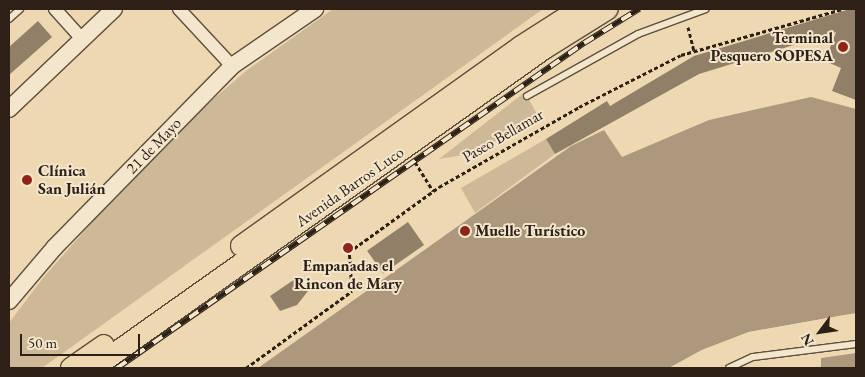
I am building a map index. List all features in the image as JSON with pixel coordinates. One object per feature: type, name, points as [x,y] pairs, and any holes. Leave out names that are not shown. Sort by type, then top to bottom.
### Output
[{"type":"main road","name":"Avenida Barros Luco","points":[[71,368],[521,46],[579,9]]},
{"type":"main road","name":"Avenida Barros Luco","points":[[94,368],[544,48],[608,9]]},
{"type":"street","points":[[55,9],[82,38]]},
{"type":"street","points":[[9,109],[114,9]]},
{"type":"street","points":[[179,9],[232,66]]},
{"type":"street","name":"21 de Mayo","points":[[9,301],[55,247],[232,66],[315,9]]},
{"type":"lane","points":[[9,19],[20,9]]},
{"type":"lane","points":[[527,96],[638,34],[706,9]]},
{"type":"lane","points":[[729,368],[753,357],[856,344]]},
{"type":"path","name":"Paseo Bellamar","points":[[246,368],[352,291],[348,252],[433,191],[579,107],[694,51],[842,9]]},
{"type":"path","points":[[684,16],[694,51]]},
{"type":"path","points":[[404,148],[433,191]]},
{"type":"shaded area","points":[[333,9],[543,9],[42,368],[9,368],[9,323],[43,278],[160,145],[246,71]]},
{"type":"shaded area","points":[[525,92],[539,118],[474,153],[439,159]]},
{"type":"shaded area","points":[[811,97],[856,109],[856,313],[749,332],[702,350],[669,368],[258,368],[571,146],[604,130],[622,157],[709,120]]},
{"type":"shaded area","points":[[546,139],[555,154],[475,213],[461,188]]},
{"type":"shaded area","points":[[856,353],[856,368],[821,368],[821,358]]},
{"type":"pier","points":[[856,313],[749,335],[669,368],[702,350],[749,332]]},
{"type":"pier","points":[[856,351],[821,358],[819,368],[820,356]]},
{"type":"building","points":[[850,9],[856,9],[856,100],[832,91],[841,68],[825,61],[836,32],[699,74],[555,154],[546,139],[607,101],[610,106],[694,56]]},
{"type":"building","points":[[38,21],[52,37],[9,75],[9,47]]},
{"type":"building","points":[[408,222],[424,245],[383,274],[367,251]]},
{"type":"building","points":[[298,277],[308,291],[297,305],[280,311],[270,296]]},
{"type":"railway","points":[[117,368],[584,43],[639,9]]},
{"type":"place","name":"Terminal Pesquero SOPESA","points":[[843,47]]},
{"type":"place","name":"Clínica San Julián","points":[[27,180]]},
{"type":"place","name":"Muelle Turístico","points":[[465,231]]},
{"type":"place","name":"Empanadas el Rincon de Mary","points":[[348,248]]}]
